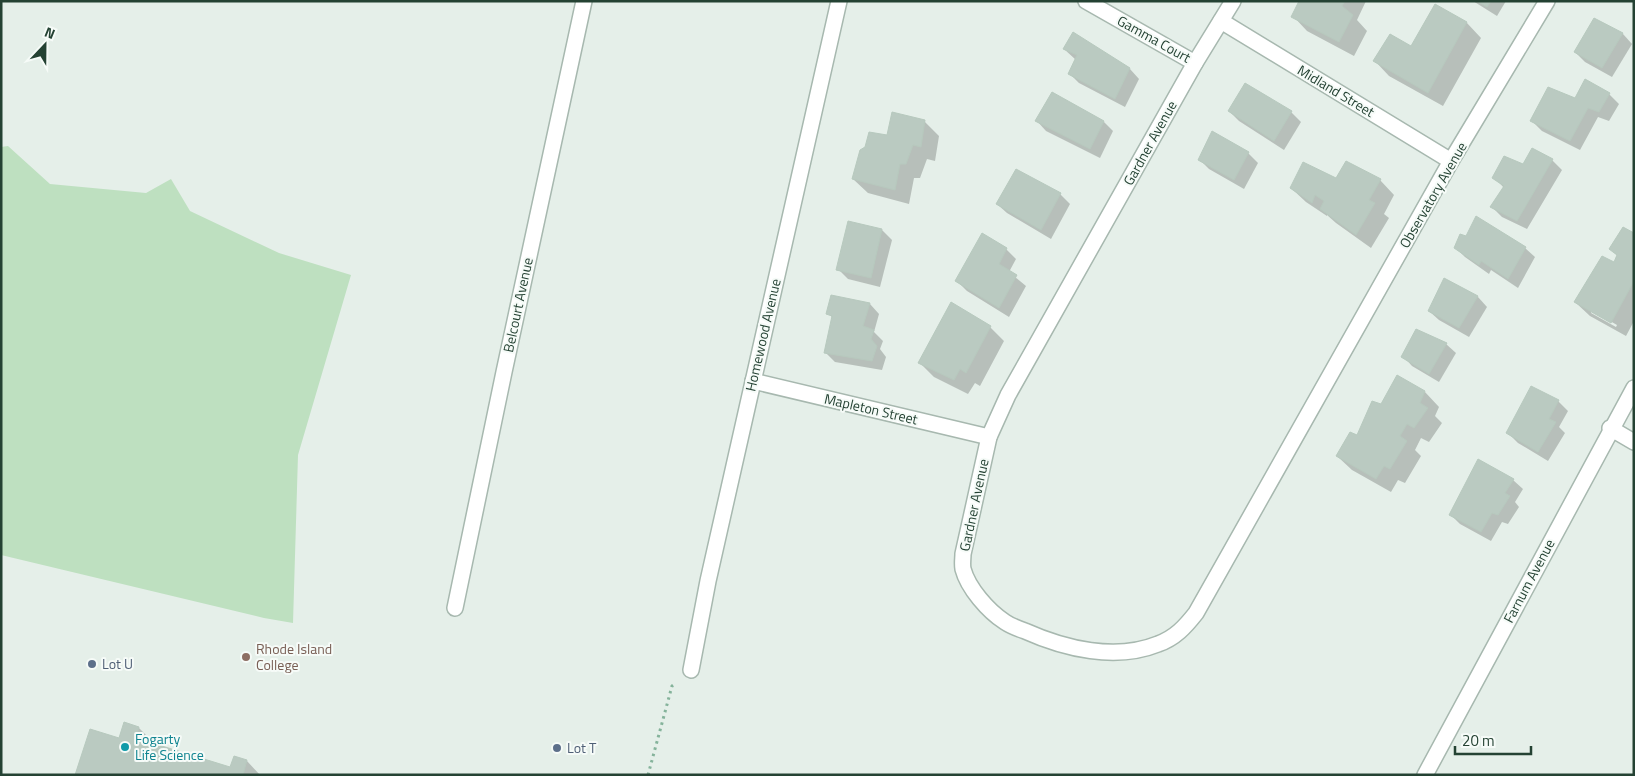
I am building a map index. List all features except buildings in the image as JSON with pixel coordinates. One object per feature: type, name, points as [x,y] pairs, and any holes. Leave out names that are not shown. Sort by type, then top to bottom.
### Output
[{"type":"street","name":"Belcourt Avenue","points":[[455,608],[584,1]]},
{"type":"street","name":"Homewood Avenue","points":[[691,670],[708,582],[839,1]]},
{"type":"street","name":"Gamma Court","points":[[1086,1],[1196,63]]},
{"type":"street","name":"Gardner Avenue","points":[[1232,1],[1008,395],[989,437],[963,554],[964,569],[972,587],[985,606],[1005,623],[1035,636],[1069,647],[1103,652],[1132,650],[1158,644],[1181,632],[1196,613],[1322,390]]},
{"type":"street","name":"Observatory Avenue","points":[[1322,390],[1451,161],[1548,1]]},
{"type":"street","name":"Midland Street","points":[[1221,21],[1451,161]]},
{"type":"street","name":"Mapleton Street","points":[[753,381],[989,437]]},
{"type":"street","name":"Farnum Avenue","points":[[1425,775],[1610,428],[1634,388]]},
{"type":"street","points":[[1610,428],[1634,442]]},
{"type":"path","points":[[648,775],[672,686],[691,670]]},
{"type":"green space","points":[[8,146],[50,184],[146,193],[171,179],[190,211],[279,253],[351,275],[298,455],[293,623],[264,618],[1,555],[1,147]]},
{"type":"place","name":"Rhode Island College","points":[[246,657]]},
{"type":"place","name":"Lot U","points":[[92,664]]},
{"type":"place","name":"Fogarty Life Science","points":[[125,747]]},
{"type":"place","name":"Lot T","points":[[557,748]]}]
